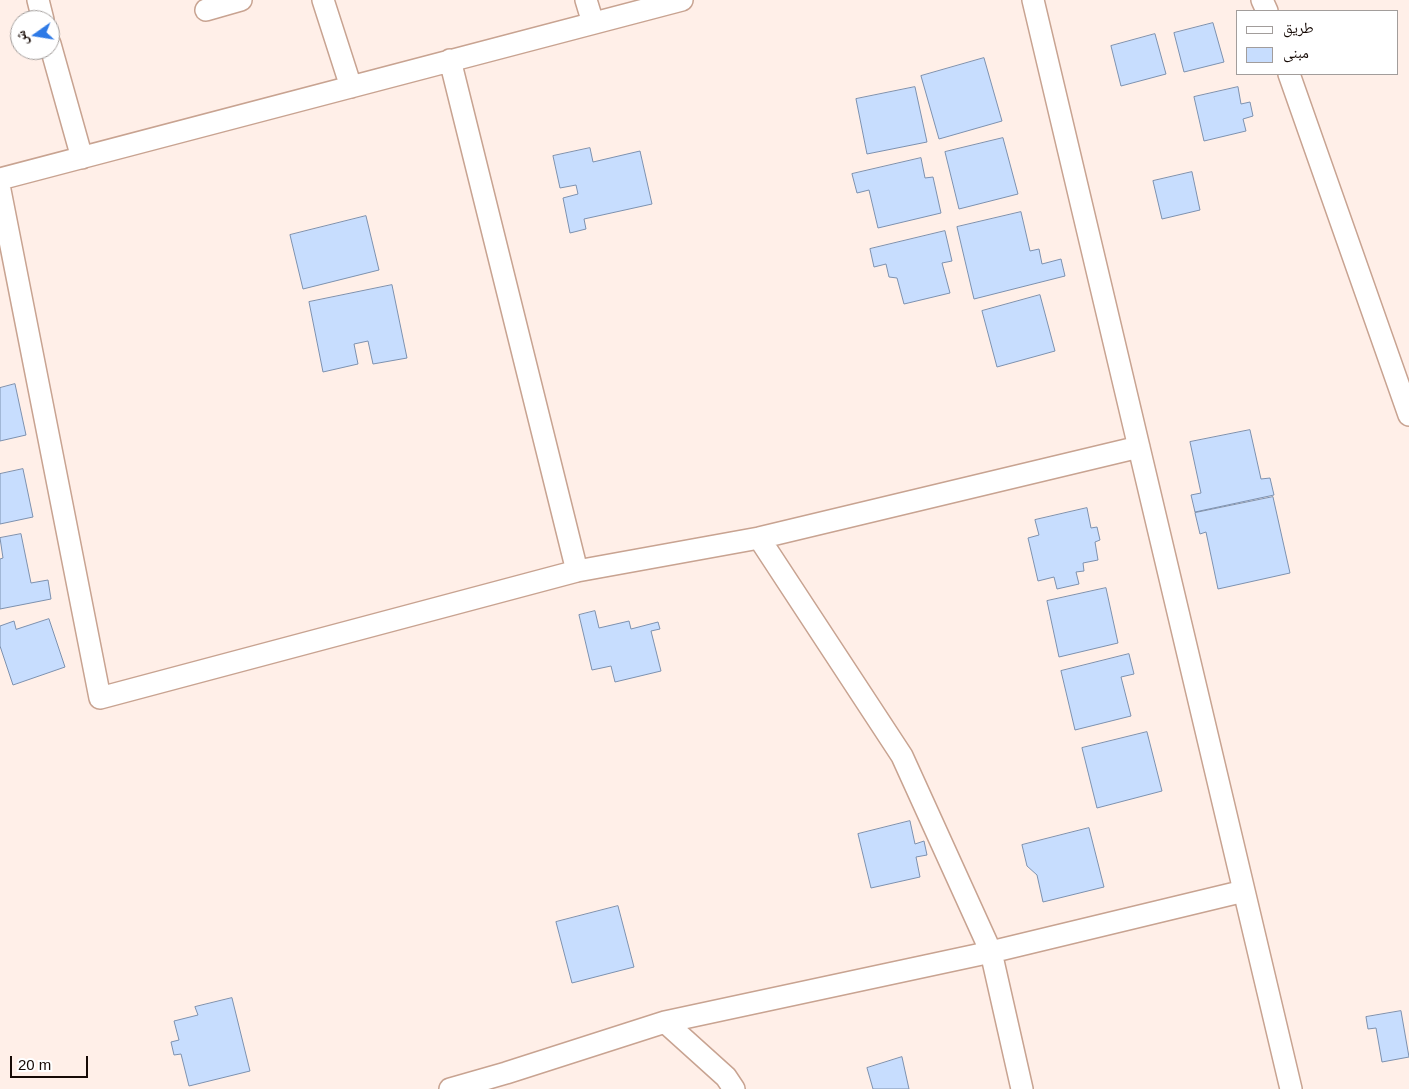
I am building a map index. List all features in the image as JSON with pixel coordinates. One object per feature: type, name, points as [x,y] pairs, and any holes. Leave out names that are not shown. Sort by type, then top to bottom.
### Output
[{"type":"street","points":[[206,10],[241,0]]},
{"type":"street","points":[[323,0],[351,87]]},
{"type":"street","points":[[586,0],[593,23]]},
{"type":"street","points":[[0,179],[682,0]]},
{"type":"street","points":[[1033,0],[1290,1089]]},
{"type":"street","points":[[54,60],[82,158]]},
{"type":"street","points":[[450,60],[578,572]]},
{"type":"street","points":[[1289,75],[1409,415]]},
{"type":"street","points":[[0,190],[100,698],[578,572],[759,538],[1139,447]]},
{"type":"street","points":[[759,538],[902,756],[990,952],[1022,1089]]},
{"type":"street","points":[[450,1089],[508,1081],[665,1022],[990,952],[1244,891]]},
{"type":"street","points":[[665,1022],[726,1077],[734,1089]]},
{"type":"building","points":[[1213,23],[1224,62],[1184,72],[1174,33]]},
{"type":"building","points":[[1155,34],[1166,74],[1121,86],[1111,46]]},
{"type":"building","points":[[984,58],[1002,121],[939,139],[921,76]]},
{"type":"building","points":[[915,87],[927,142],[867,154],[856,99]]},
{"type":"building","points":[[1238,87],[1241,104],[1250,102],[1253,116],[1243,119],[1246,131],[1204,141],[1194,97]]},
{"type":"building","points":[[1003,138],[1018,194],[959,209],[945,152]]},
{"type":"building","points":[[590,148],[593,162],[640,151],[652,204],[584,219],[586,229],[570,233],[563,198],[578,194],[576,185],[560,188],[553,156]]},
{"type":"building","points":[[921,158],[925,178],[933,177],[941,213],[878,228],[869,190],[857,193],[852,174]]},
{"type":"building","points":[[1192,172],[1200,210],[1162,219],[1153,181]]},
{"type":"building","points":[[1021,212],[1030,251],[1039,249],[1042,264],[1061,259],[1065,276],[974,299],[957,227]]},
{"type":"building","points":[[366,216],[379,270],[303,289],[290,235]]},
{"type":"building","points":[[945,231],[952,261],[942,263],[950,293],[904,304],[897,278],[889,277],[886,264],[874,267],[870,249]]},
{"type":"building","points":[[392,285],[407,358],[373,364],[368,341],[354,344],[358,364],[323,372],[309,302]]},
{"type":"building","points":[[1040,295],[1055,351],[997,367],[982,311]]},
{"type":"building","points":[[15,384],[26,435],[0,441],[0,388]]},
{"type":"building","points":[[1250,430],[1261,479],[1270,478],[1274,495],[1195,512],[1191,495],[1201,493],[1190,442]]},
{"type":"building","points":[[23,469],[33,517],[0,524],[0,474]]},
{"type":"building","points":[[1273,497],[1290,573],[1218,589],[1206,532],[1200,534],[1195,513]]},
{"type":"building","points":[[1087,508],[1091,528],[1097,527],[1100,540],[1095,542],[1098,560],[1083,563],[1084,571],[1076,572],[1079,584],[1057,589],[1054,577],[1038,581],[1028,538],[1039,535],[1035,520]]},
{"type":"building","points":[[21,534],[31,583],[48,580],[51,599],[0,609],[0,559],[3,558],[0,538]]},
{"type":"building","points":[[1106,588],[1118,643],[1059,657],[1047,601]]},
{"type":"building","points":[[595,611],[599,628],[629,621],[631,629],[658,622],[660,629],[651,631],[661,671],[615,682],[611,666],[592,670],[579,615]]},
{"type":"building","points":[[49,619],[65,667],[13,685],[0,646],[0,626],[14,621],[16,629]]},
{"type":"building","points":[[1129,654],[1134,674],[1121,677],[1131,716],[1075,730],[1061,671]]},
{"type":"building","points":[[1147,732],[1162,791],[1097,808],[1082,748]]},
{"type":"building","points":[[910,821],[915,844],[924,841],[927,855],[916,857],[920,877],[871,888],[858,834]]},
{"type":"building","points":[[1089,828],[1104,887],[1043,902],[1037,875],[1027,866],[1022,845]]},
{"type":"building","points":[[618,906],[634,967],[572,983],[556,922]]},
{"type":"building","points":[[232,998],[250,1071],[189,1086],[181,1054],[174,1055],[171,1042],[179,1040],[174,1021],[198,1015],[195,1007]]},
{"type":"building","points":[[1401,1011],[1409,1057],[1382,1062],[1376,1028],[1368,1029],[1366,1017]]},
{"type":"building","points":[[902,1057],[909,1089],[873,1089],[867,1068]]}]
